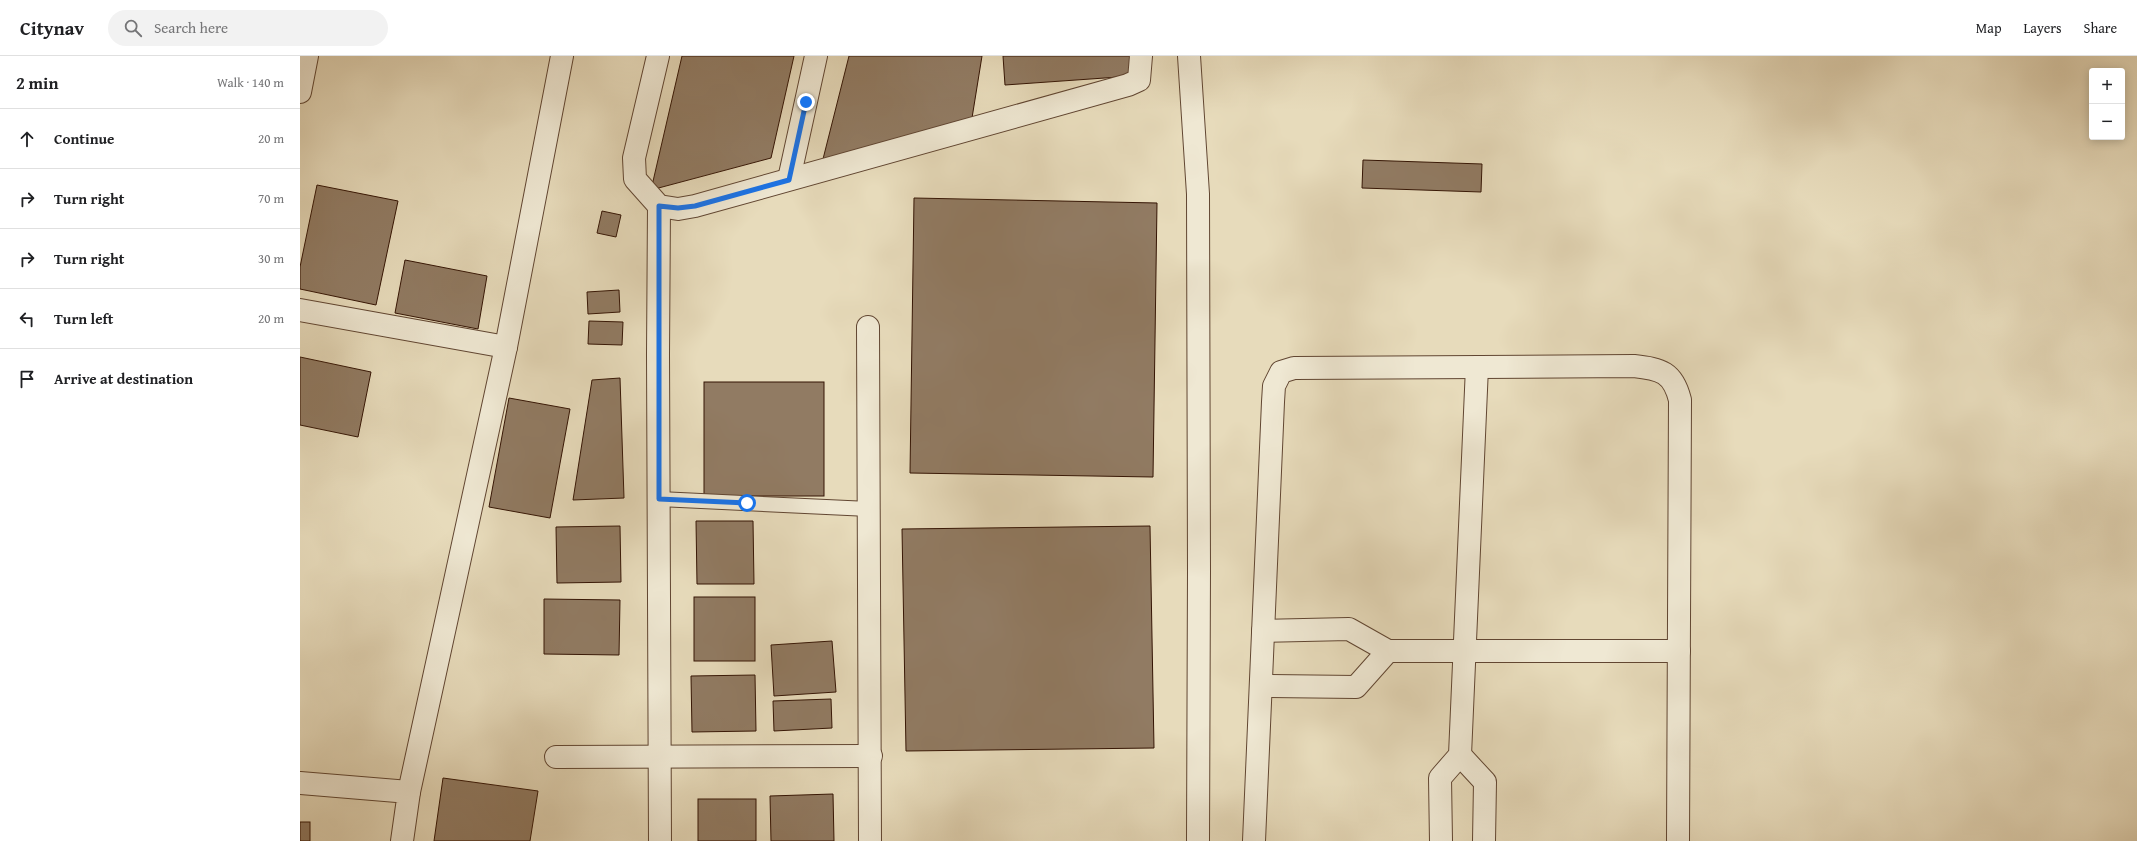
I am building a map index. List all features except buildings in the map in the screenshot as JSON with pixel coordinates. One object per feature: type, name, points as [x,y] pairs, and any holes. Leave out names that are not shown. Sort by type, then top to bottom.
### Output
[{"type":"street","points":[[300,92],[307,56]]},
{"type":"street","points":[[402,841],[409,792],[506,347],[562,56]]},
{"type":"street","points":[[658,56],[634,158],[635,179],[659,206],[660,841]]},
{"type":"street","points":[[789,180],[816,56]]},
{"type":"street","points":[[659,206],[678,208],[695,206],[1128,85],[1139,80],[1141,56]]},
{"type":"street","points":[[1189,56],[1198,202],[1198,841]]},
{"type":"street","points":[[300,310],[506,347]]},
{"type":"street","points":[[868,327],[871,756],[870,841]]},
{"type":"street","points":[[1254,841],[1273,402],[1274,386],[1281,372],[1294,368],[1634,366],[1650,368],[1666,374],[1676,385],[1680,400],[1678,841]]},
{"type":"street","points":[[1441,841],[1440,778],[1460,755],[1466,650],[1477,367]]},
{"type":"street","points":[[1263,631],[1349,629],[1388,651],[1679,651]]},
{"type":"street","points":[[1261,686],[1356,687],[1388,651]]},
{"type":"street","points":[[1460,755],[1485,782],[1484,841]]},
{"type":"street","points":[[556,757],[871,756]]},
{"type":"street","points":[[300,783],[409,792]]},
{"type":"lane","points":[[659,499],[869,509]]},
{"type":"route","points":[[747,503],[659,499],[659,206],[678,208],[695,206],[789,180],[806,102]]}]
